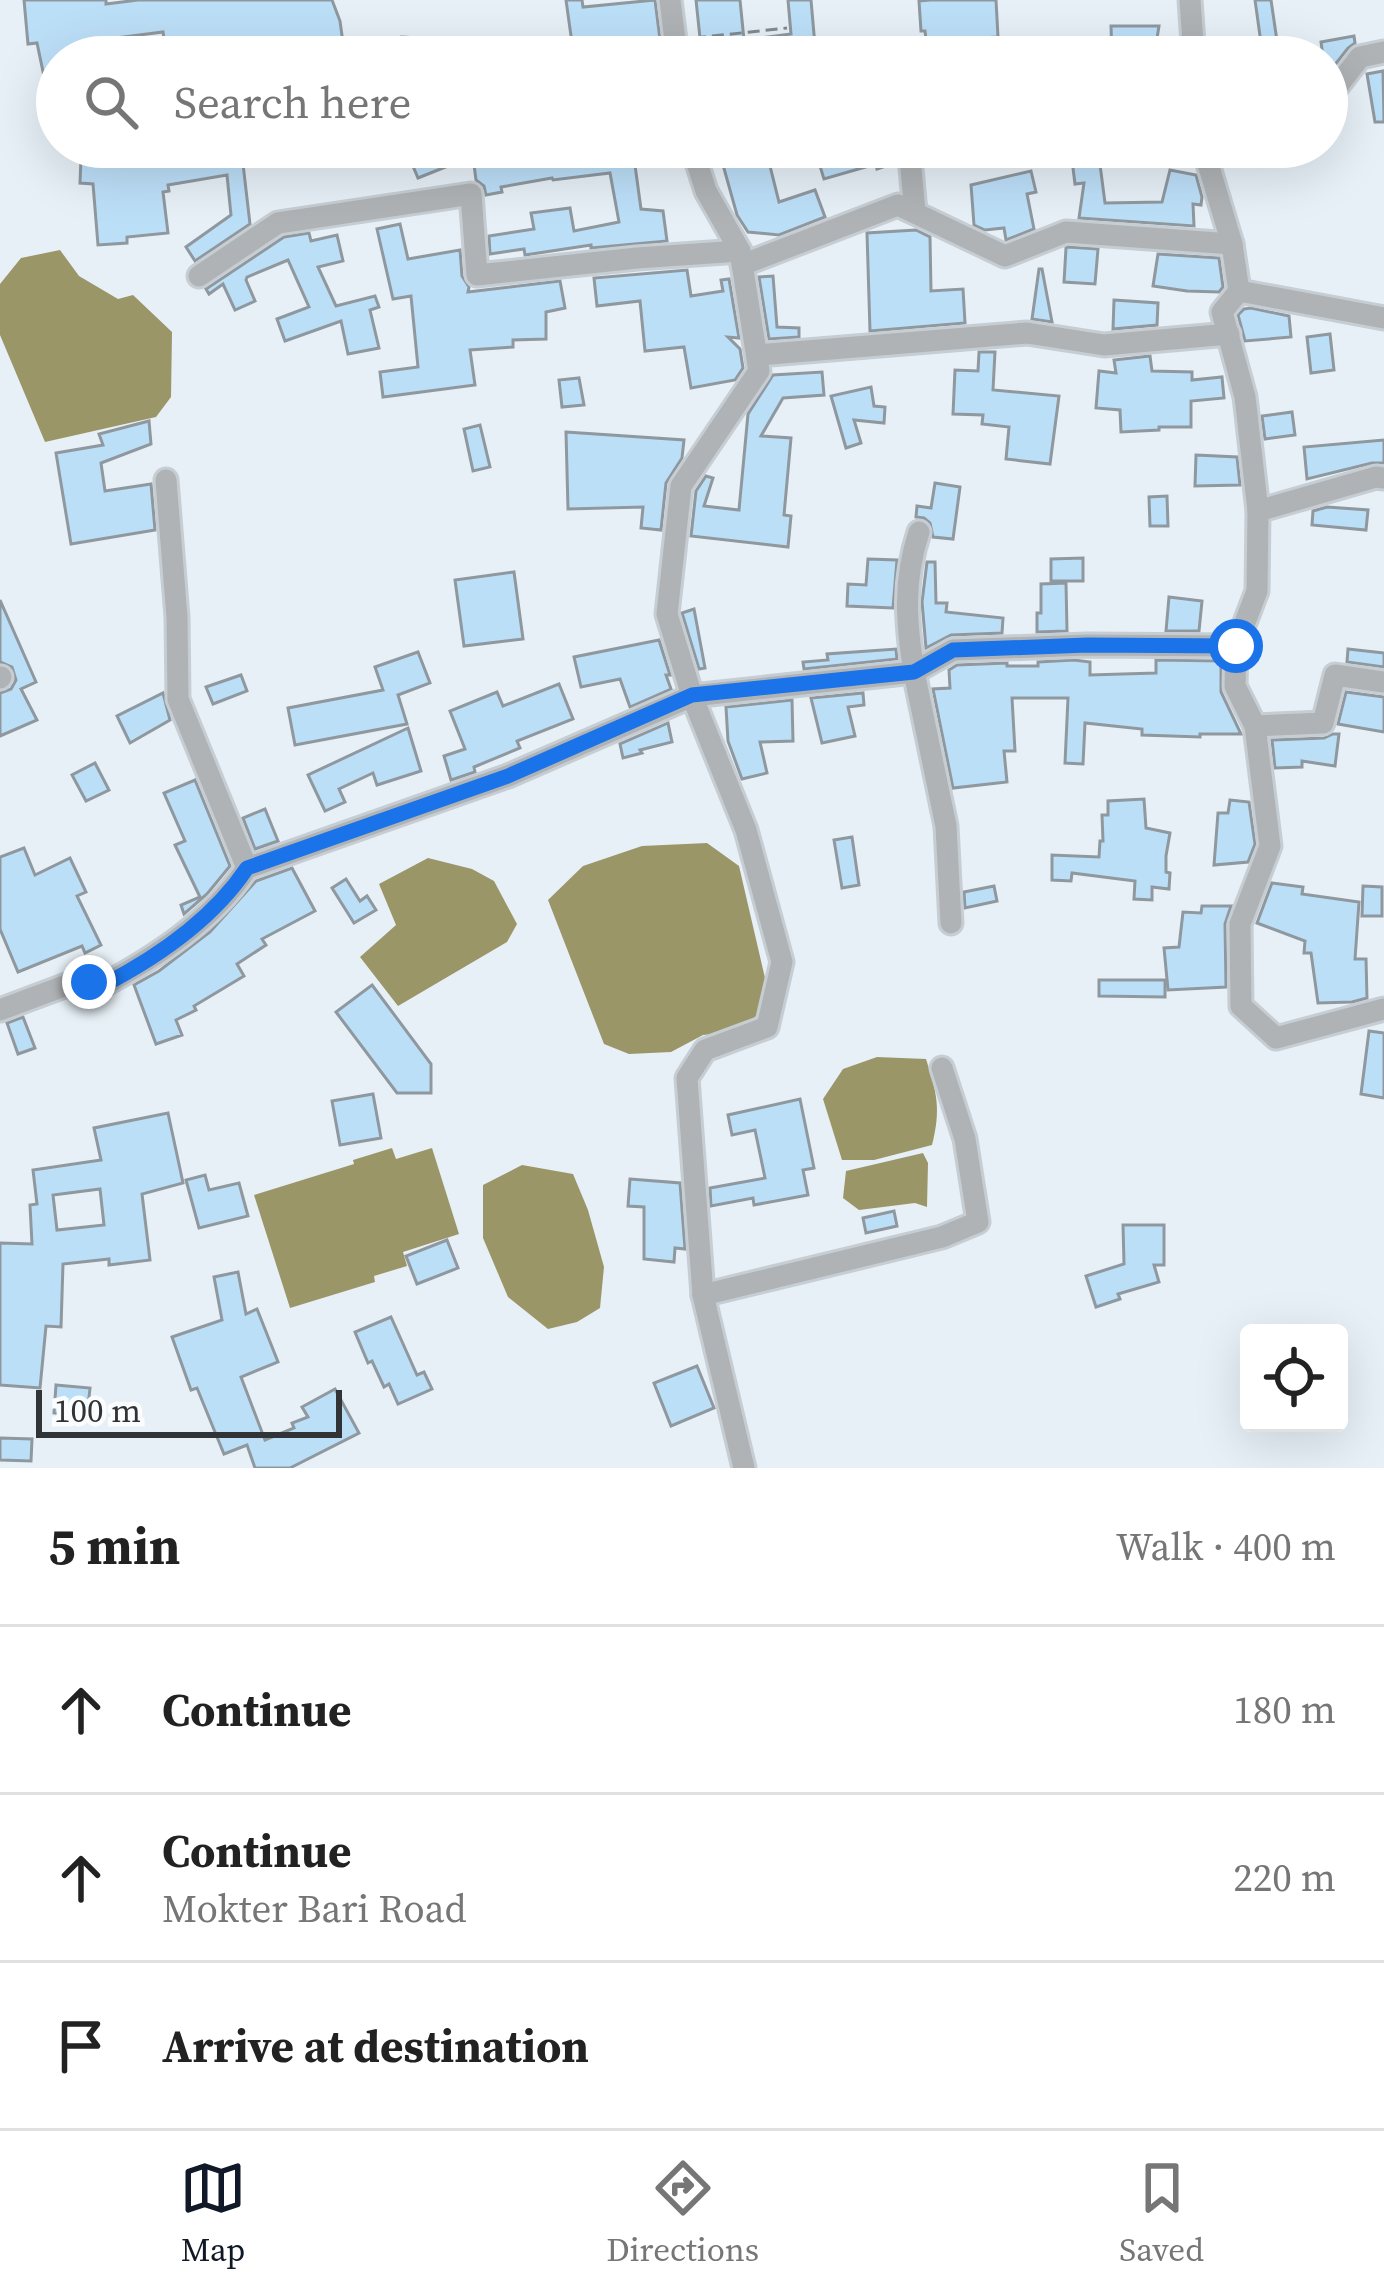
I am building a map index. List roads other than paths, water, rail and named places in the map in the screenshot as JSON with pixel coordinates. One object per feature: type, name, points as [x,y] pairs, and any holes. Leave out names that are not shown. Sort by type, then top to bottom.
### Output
[{"type":"street","points":[[670,0],[674,36]]},
{"type":"street","points":[[1190,0],[1193,36]]},
{"type":"street","points":[[1348,73],[1360,57],[1384,52]]},
{"type":"street","points":[[699,168],[741,258],[759,371],[681,485],[668,614],[692,695],[746,830],[782,962],[767,1027],[705,1050],[687,1078],[703,1295],[744,1468]]},
{"type":"street","points":[[911,168],[915,212]]},
{"type":"street","points":[[1208,168],[1232,244],[1239,291],[1222,312],[1246,397],[1258,511],[1257,591],[1236,646],[1235,686],[1255,726],[1270,846],[1240,924],[1240,1006],[1276,1038],[1384,1009]]},
{"type":"street","points":[[199,276],[278,223],[471,194],[477,275],[638,258],[741,258],[898,205],[1005,256],[1066,232],[1232,244]]},
{"type":"street","points":[[1239,291],[1384,318]]},
{"type":"street","points":[[757,355],[1027,333],[1104,345],[1229,334]]},
{"type":"street","points":[[1258,511],[1384,478]]},
{"type":"street","points":[[166,480],[178,698],[247,868]]},
{"type":"street","points":[[919,532],[908,566],[907,627],[946,826],[950,922]]},
{"type":"street","points":[[0,1010],[80,980],[102,986],[118,977],[201,921],[247,868],[508,776],[692,695],[914,672],[953,650],[1236,646]]},
{"type":"street","points":[[1255,726],[1323,723],[1336,675],[1384,682]]},
{"type":"street","points":[[703,1295],[942,1237],[978,1222],[965,1139],[942,1068]]}]
